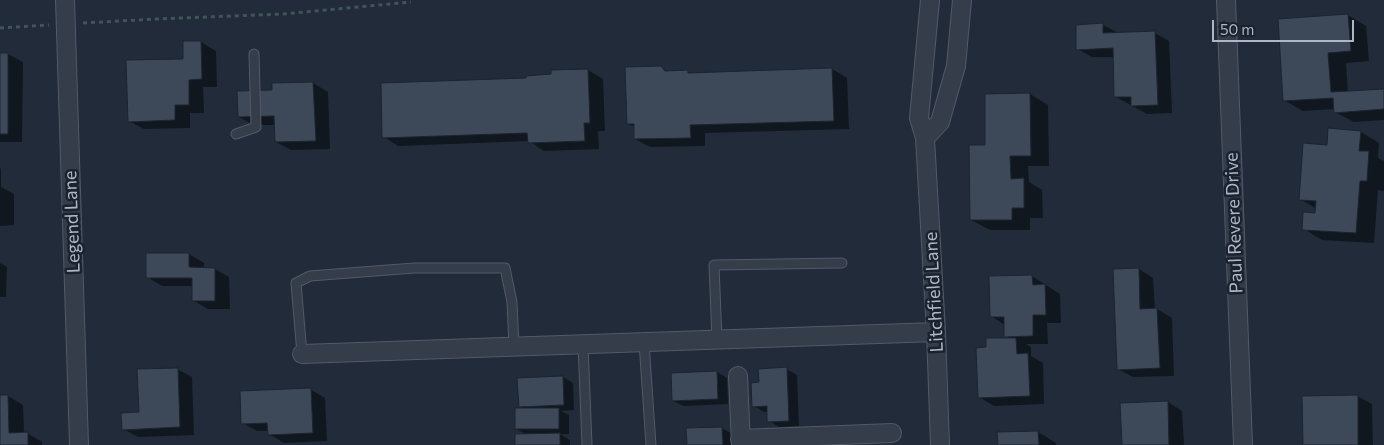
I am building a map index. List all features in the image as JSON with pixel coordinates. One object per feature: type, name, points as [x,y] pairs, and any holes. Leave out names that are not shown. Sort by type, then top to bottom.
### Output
[{"type":"street","name":"Legend Lane","points":[[65,0],[79,445]]},
{"type":"street","name":"Litchfield Lane","points":[[930,0],[919,118],[925,138],[936,332],[940,445]]},
{"type":"street","points":[[925,138],[940,122],[956,66],[962,0]]},
{"type":"street","name":"Paul Revere Drive","points":[[1226,0],[1243,445]]},
{"type":"street","points":[[302,354],[936,332]]},
{"type":"street","points":[[738,376],[740,442],[892,433]]},
{"type":"lane","points":[[236,134],[256,127],[254,54]]},
{"type":"lane","points":[[717,340],[714,265],[842,263]]},
{"type":"lane","points":[[302,354],[296,282],[310,276],[414,268],[505,268],[512,302],[514,347]]},
{"type":"lane","points":[[644,342],[650,445]]},
{"type":"lane","points":[[583,344],[587,445]]},
{"type":"path","points":[[0,28],[156,18],[283,14],[410,2]]},
{"type":"building","points":[[1348,14],[1351,51],[1328,53],[1331,92],[1384,89],[1384,109],[1334,113],[1333,98],[1283,101],[1278,19]]},
{"type":"building","points":[[1103,23],[1103,33],[1155,31],[1158,105],[1131,106],[1131,97],[1114,97],[1113,48],[1076,50],[1076,25]]},
{"type":"building","points":[[183,41],[201,41],[202,79],[189,80],[189,105],[175,105],[175,120],[128,122],[126,60],[183,59]]},
{"type":"building","points":[[0,53],[8,53],[8,134],[0,134]]},
{"type":"building","points":[[661,66],[665,71],[688,70],[688,73],[832,68],[834,121],[690,125],[691,138],[634,139],[634,124],[627,124],[625,67]]},
{"type":"building","points":[[588,69],[590,123],[584,123],[585,141],[528,143],[527,133],[382,138],[381,83],[526,78],[526,76],[551,74],[551,70]]},
{"type":"building","points":[[313,82],[316,141],[275,142],[274,116],[238,117],[237,91],[272,90],[272,83]]},
{"type":"building","points":[[1030,93],[1031,156],[1010,156],[1011,179],[1024,178],[1024,208],[1012,208],[1012,220],[970,220],[969,145],[985,145],[985,94]]},
{"type":"building","points":[[1328,128],[1361,131],[1359,151],[1369,151],[1367,181],[1360,181],[1356,233],[1302,230],[1303,212],[1315,213],[1316,201],[1299,200],[1303,143],[1327,145]]},
{"type":"building","points":[[146,253],[189,253],[189,267],[215,268],[215,301],[192,301],[192,278],[146,278]]},
{"type":"building","points":[[1139,268],[1140,309],[1157,308],[1160,368],[1117,370],[1113,269]]},
{"type":"building","points":[[1032,275],[1033,285],[1045,284],[1046,315],[1033,315],[1033,336],[1004,337],[1004,317],[990,317],[989,276]]},
{"type":"building","points":[[986,338],[1016,338],[1017,354],[1028,353],[1030,396],[978,398],[976,348],[986,347]]},
{"type":"building","points":[[787,367],[789,421],[767,422],[767,406],[752,407],[751,383],[759,382],[758,369]]},
{"type":"building","points":[[178,368],[180,427],[122,430],[121,413],[139,412],[137,369]]},
{"type":"building","points":[[717,371],[718,399],[672,401],[671,373]]},
{"type":"building","points":[[563,376],[564,405],[519,407],[517,378]]},
{"type":"building","points":[[311,388],[313,433],[268,435],[267,423],[241,424],[240,391]]},
{"type":"building","points":[[0,395],[8,395],[9,433],[28,432],[28,445],[0,445]]},
{"type":"building","points":[[1358,395],[1358,445],[1303,445],[1302,396]]},
{"type":"building","points":[[1168,401],[1169,445],[1122,445],[1120,403]]},
{"type":"building","points":[[515,408],[559,408],[559,429],[515,429]]},
{"type":"building","points":[[722,427],[723,445],[687,445],[686,428]]},
{"type":"building","points":[[1038,431],[1039,445],[998,445],[997,432]]},
{"type":"building","points":[[560,433],[560,445],[515,445],[515,434]]}]
